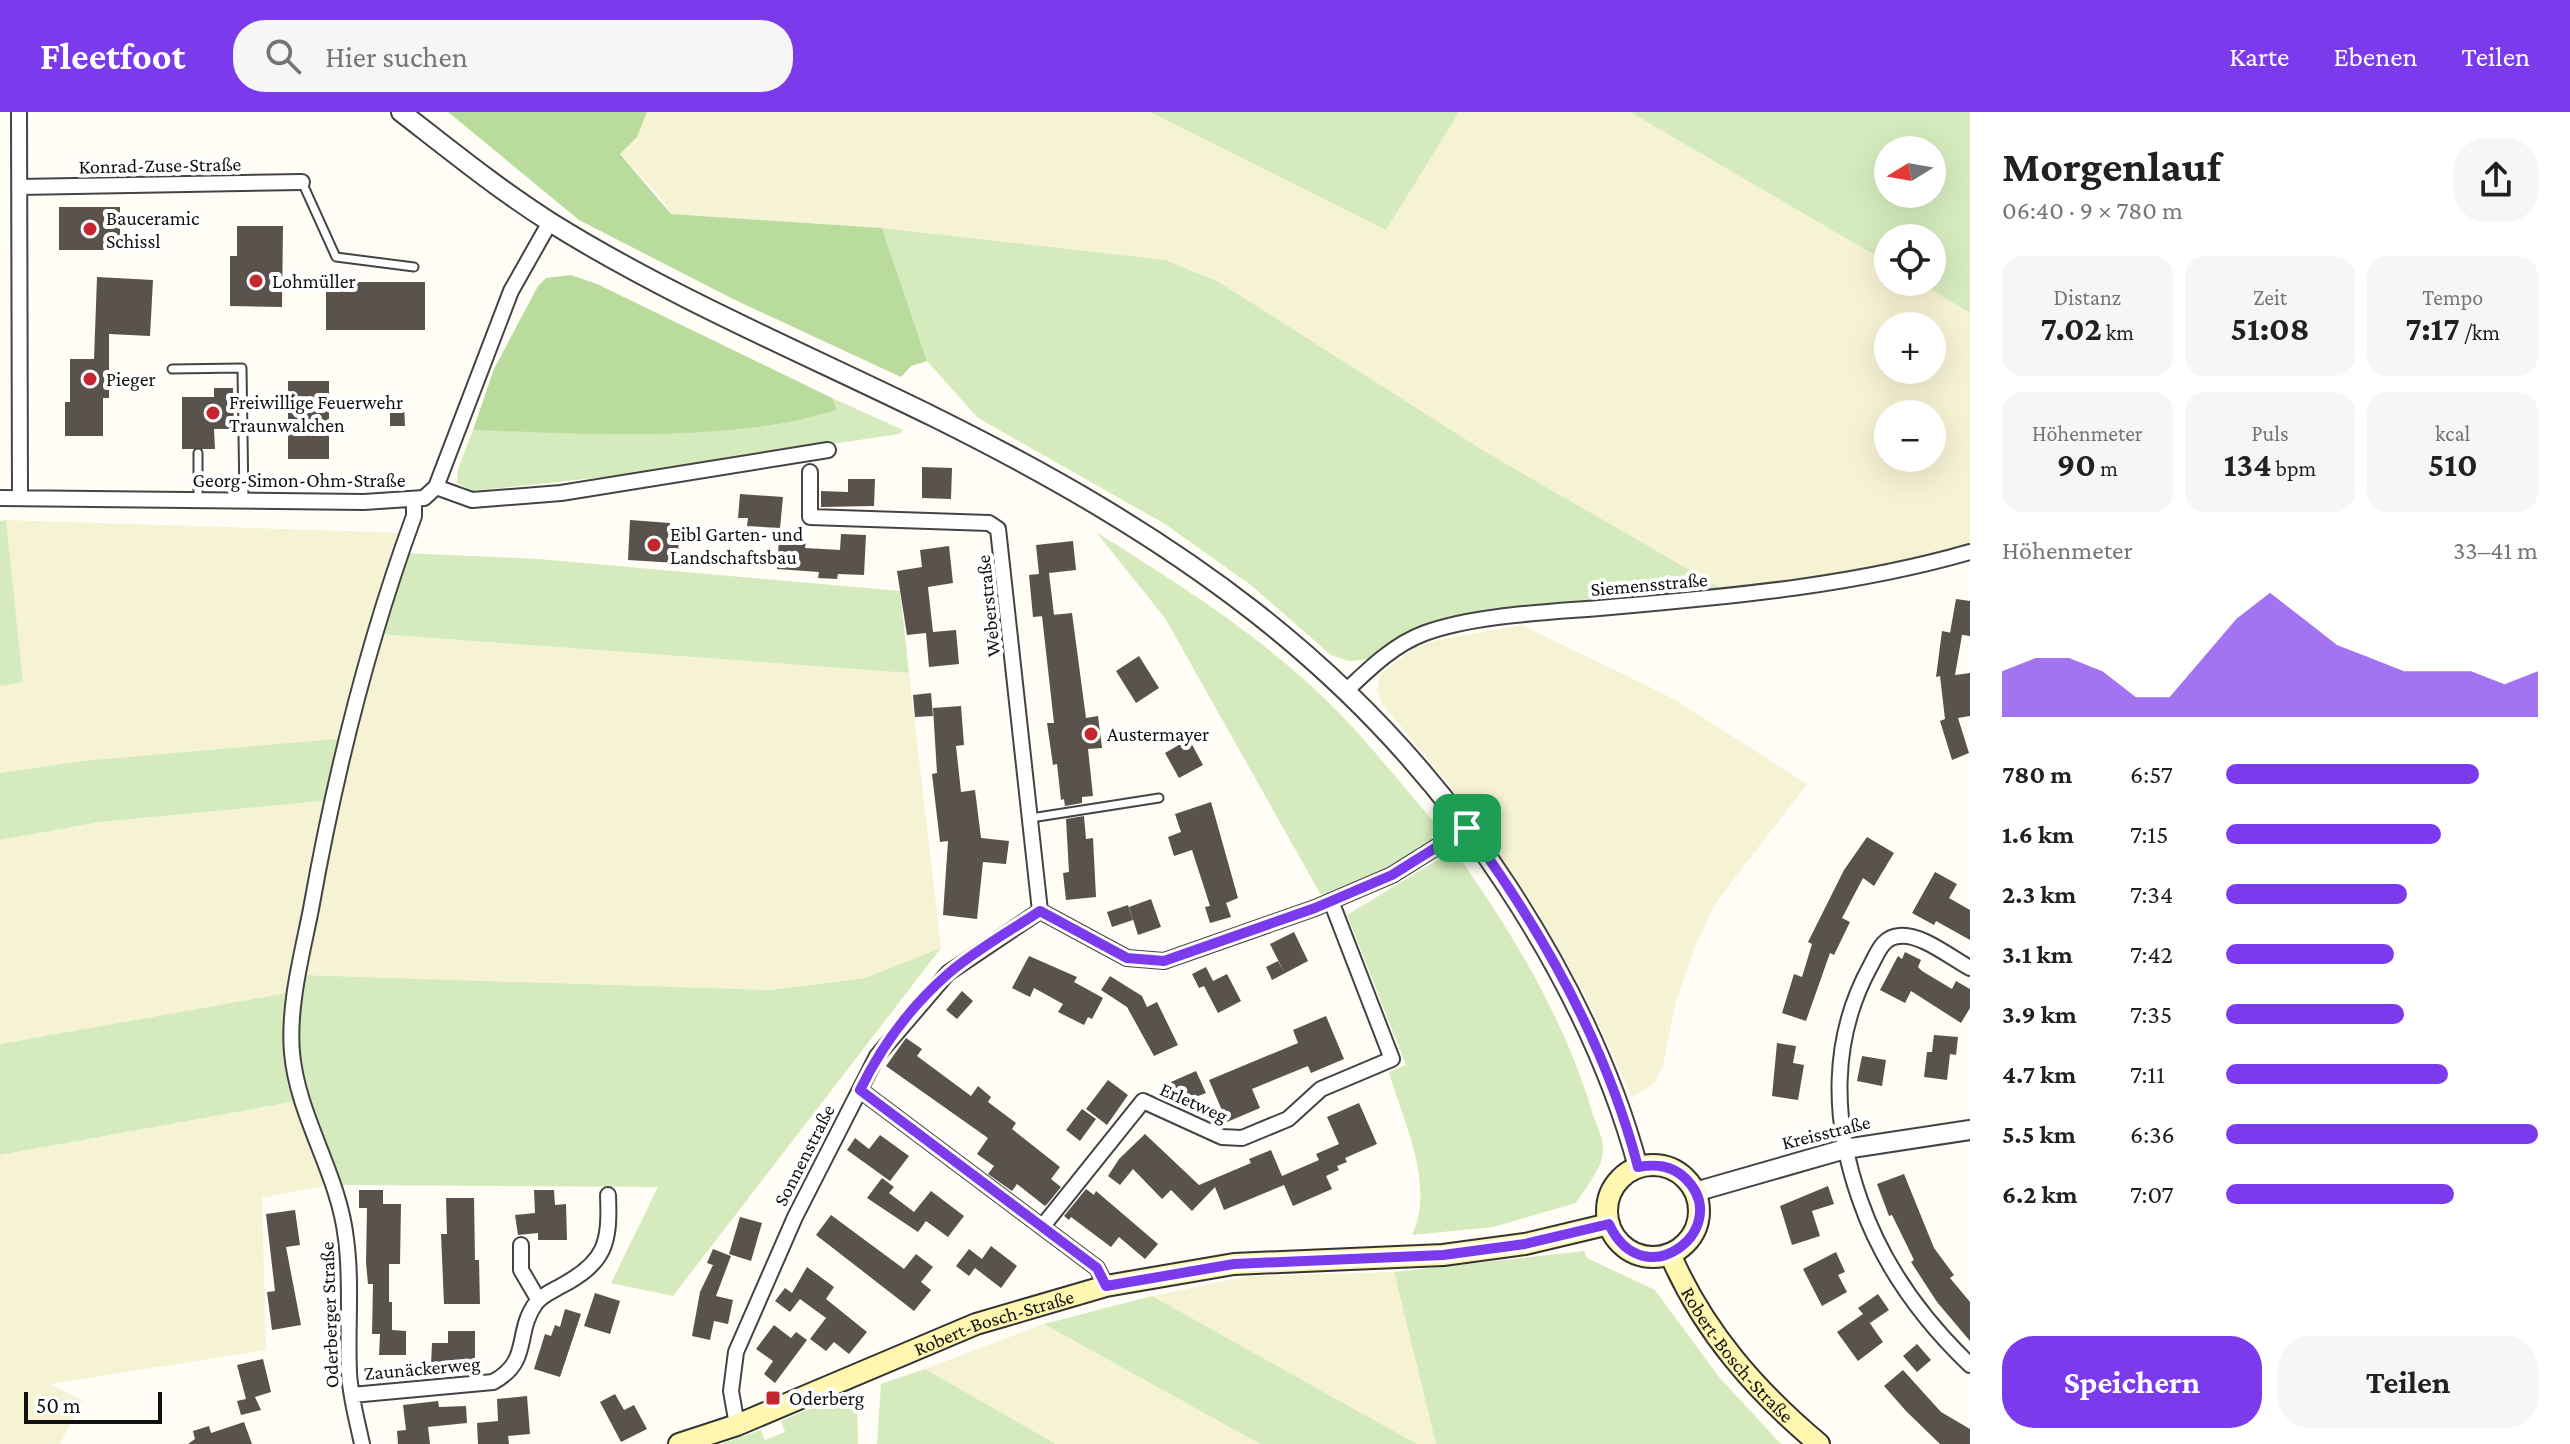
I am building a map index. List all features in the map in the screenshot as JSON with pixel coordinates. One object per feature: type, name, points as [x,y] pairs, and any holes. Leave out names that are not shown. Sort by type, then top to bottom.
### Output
[{"type":"main road","points":[[1652,1165],[1678,1172],[1695,1192],[1698,1222],[1683,1247],[1658,1257],[1633,1253],[1614,1236],[1609,1224],[1609,1196],[1616,1184],[1638,1167],[1652,1165]]},
{"type":"main road","name":"Robert-Bosch-Straße","points":[[679,1444],[737,1425],[901,1353],[976,1324],[1106,1286],[1234,1264],[1443,1255],[1525,1244],[1609,1224]]},
{"type":"main road","name":"Robert-Bosch-Straße","points":[[1670,1254],[1697,1309],[1742,1371],[1819,1444]]},
{"type":"street","points":[[19,112],[20,498]]},
{"type":"street","points":[[401,112],[493,184],[550,222],[666,287],[946,423],[1071,490],[1237,596],[1348,689],[1422,769],[1467,828],[1542,940],[1610,1081],[1638,1167]]},
{"type":"street","name":"Konrad-Zuse-Straße","points":[[19,187],[302,182]]},
{"type":"street","points":[[550,222],[511,291],[436,487],[472,500],[550,494],[828,450]]},
{"type":"street","name":"Weberstraße","points":[[810,472],[810,517],[989,523],[998,529],[1040,911]]},
{"type":"street","name":"Georg-Simon-Ohm-Straße","points":[[0,498],[244,501],[414,499],[424,498],[436,487]]},
{"type":"street","name":"Oderberger Straße","points":[[362,1444],[352,1395],[350,1274],[346,1235],[334,1185],[295,1071],[292,1034],[296,989],[346,737],[375,629],[414,516],[414,499]]},
{"type":"street","name":"Siemensstraße","points":[[1348,689],[1407,641],[1446,627],[1808,589],[1866,579],[1970,552]]},
{"type":"street","points":[[1040,911],[1127,958],[1164,961],[1331,901],[1392,875],[1467,828]]},
{"type":"street","name":"Erletweg","points":[[1042,1227],[1143,1101],[1222,1137],[1242,1138],[1288,1119],[1321,1089],[1392,1059],[1331,901]]},
{"type":"street","name":"Sonnenstraße","points":[[737,1425],[731,1391],[736,1352],[795,1217],[877,1056],[948,973],[1040,911]]},
{"type":"street","points":[[1970,968],[1910,936],[1895,936],[1883,944],[1862,981],[1841,1053],[1837,1097],[1845,1149],[1859,1199],[1890,1267],[1927,1320],[1970,1365]]},
{"type":"street","points":[[860,1090],[1097,1268],[1106,1286]]},
{"type":"street","name":"Kreisstraße","points":[[1695,1192],[1845,1149],[1970,1130]]},
{"type":"street","points":[[521,1245],[521,1270],[538,1299],[596,1263],[607,1241],[608,1195]]},
{"type":"street","name":"Zaunäckerweg","points":[[352,1395],[493,1382],[515,1366],[530,1312],[538,1299]]},
{"type":"lane","points":[[302,182],[336,257],[414,267]]},
{"type":"lane","points":[[172,369],[242,368],[244,501]]},
{"type":"lane","points":[[198,453],[198,500]]},
{"type":"lane","points":[[1031,818],[1159,798]]},
{"type":"shaded area","points":[[647,112],[1150,112],[1386,229],[1459,112],[1630,112],[1874,255],[1874,296],[1942,296],[1970,313],[1970,548],[1838,579],[1726,591],[1484,451],[1219,282],[1166,260],[882,228],[671,214],[661,198],[620,154],[637,137]]},
{"type":"shaded area","points":[[6,520],[408,533],[345,738],[81,761],[0,773],[0,686],[23,682]]},
{"type":"shaded area","points":[[1522,625],[1672,698],[1807,784],[1715,904],[1694,949],[1676,1002],[1663,1065],[1655,1082],[1632,1098],[1587,998],[1540,916],[1452,788],[1383,705],[1377,690],[1380,675],[1414,648],[1439,640]]},
{"type":"shaded area","points":[[378,634],[909,673],[941,948],[865,978],[770,990],[302,975],[336,800]]},
{"type":"shaded area","points":[[333,800],[298,991],[0,1044],[0,840],[100,822]]},
{"type":"shaded area","points":[[302,1100],[329,1185],[262,1198],[266,1350],[50,1384],[82,1400],[60,1444],[0,1444],[0,1155]]},
{"type":"shaded area","points":[[1394,1272],[1436,1444],[1417,1444],[1152,1296],[1249,1276]]},
{"type":"shaded area","points":[[1044,1324],[1260,1444],[1056,1444],[925,1369]]},
{"type":"green space","points":[[448,112],[647,112],[637,137],[620,154],[671,214],[882,228],[927,361],[911,366],[901,377],[737,301],[579,220]]},
{"type":"green space","points":[[1150,112],[1459,112],[1386,230]]},
{"type":"green space","points":[[1630,112],[1970,112],[1970,313],[1942,296],[1946,296],[1946,224],[1874,224],[1874,255]]},
{"type":"green space","points":[[882,228],[1166,260],[1219,282],[1484,451],[1726,591],[1456,616],[1411,630],[1371,659],[1349,661],[1331,655],[1252,586],[1165,524],[978,418],[927,361]]},
{"type":"green space","points":[[571,275],[597,284],[832,398],[837,410],[752,428],[705,432],[609,434],[473,430],[494,369],[538,286],[546,278]]},
{"type":"green space","points":[[832,398],[903,430],[899,434],[631,474],[472,491],[457,483],[458,469],[473,430],[619,433],[729,427],[828,413],[837,410]]},
{"type":"green space","points":[[6,520],[23,682],[0,686],[0,521]]},
{"type":"green space","points":[[1096,532],[1226,617],[1316,691],[1356,731],[1436,824],[1431,841],[1381,871],[1321,895],[1165,618]]},
{"type":"green space","points":[[405,553],[539,559],[900,591],[909,673],[378,634]]},
{"type":"green space","points":[[345,738],[333,800],[100,822],[0,840],[0,773],[81,761]]},
{"type":"green space","points":[[1454,850],[1495,910],[1550,1006],[1579,1073],[1603,1149],[1597,1170],[1576,1203],[1493,1227],[1412,1235],[1418,1216],[1419,1174],[1389,1072],[1406,1065],[1347,915]]},
{"type":"green space","points":[[941,948],[673,1296],[611,1283],[658,1187],[339,1185],[305,1092],[298,1060],[297,1030],[302,975],[770,990],[865,978]]},
{"type":"green space","points":[[298,991],[294,1055],[302,1100],[0,1155],[0,1044]]},
{"type":"green space","points":[[1584,1251],[1587,1258],[1655,1290],[1719,1377],[1781,1444],[1436,1444],[1394,1272]]},
{"type":"green space","points":[[1152,1296],[1417,1444],[1260,1444],[1044,1324]]},
{"type":"green space","points":[[925,1369],[1056,1444],[877,1444],[881,1384]]},
{"type":"green space","points":[[850,1391],[857,1395],[858,1444],[721,1444],[761,1430],[765,1440],[785,1432],[781,1421]]},
{"type":"building","name":"Bauceramic Schissl","points":[[59,207],[120,207],[120,250],[59,250]]},
{"type":"building","name":"Lohmüller","points":[[237,226],[283,226],[282,307],[230,306],[230,256],[237,256]]},
{"type":"building","points":[[97,277],[153,280],[150,336],[109,334],[109,398],[103,398],[103,436],[65,436],[65,402],[70,402],[70,359],[94,359]]},
{"type":"building","points":[[326,282],[425,282],[425,330],[326,330]]},
{"type":"building","points":[[288,381],[329,381],[329,459],[288,459]]},
{"type":"building","points":[[214,388],[233,388],[234,429],[214,429],[215,449],[182,449],[182,397],[214,397]]},
{"type":"building","points":[[390,404],[404,404],[405,426],[390,426]]},
{"type":"building","points":[[922,467],[952,468],[951,499],[922,498]]},
{"type":"building","points":[[848,479],[875,479],[874,506],[821,507],[821,491],[848,492]]},
{"type":"building","points":[[740,494],[783,497],[780,528],[747,526],[748,518],[738,518]]},
{"type":"building","name":"Eibl Garten- und Landschaftsbau","points":[[630,520],[670,523],[670,529],[680,529],[677,563],[628,560]]},
{"type":"building","points":[[841,534],[866,535],[864,575],[838,574],[837,579],[818,578],[819,572],[777,569],[779,539],[806,541],[805,548],[840,550]]},
{"type":"building","points":[[1073,541],[1076,570],[1049,573],[1054,615],[1033,617],[1029,575],[1039,574],[1036,545]]},
{"type":"building","points":[[949,546],[953,583],[928,587],[933,632],[956,630],[959,664],[929,667],[926,633],[907,635],[897,571],[922,567],[920,550]]},
{"type":"building","points":[[1956,599],[1970,601],[1970,636],[1950,633]]},
{"type":"building","points":[[1072,613],[1086,718],[1098,716],[1102,748],[1088,749],[1093,796],[1082,797],[1082,803],[1065,806],[1064,799],[1061,800],[1057,764],[1053,765],[1047,723],[1054,723],[1042,616]]},
{"type":"building","points":[[1942,631],[1962,635],[1955,675],[1970,673],[1970,716],[1958,718],[1969,753],[1952,760],[1940,721],[1945,719],[1940,676],[1936,677]]},
{"type":"building","points":[[1139,656],[1159,688],[1136,703],[1116,671]]},
{"type":"building","points":[[931,693],[933,716],[915,717],[913,695]]},
{"type":"building","points":[[961,706],[964,745],[956,746],[961,792],[975,790],[981,838],[1009,841],[1006,864],[983,862],[977,919],[943,915],[948,841],[940,842],[932,774],[937,773],[933,708]]},
{"type":"building","points":[[1189,739],[1203,765],[1179,778],[1165,753]]},
{"type":"building","points":[[1211,802],[1238,898],[1226,903],[1231,917],[1210,923],[1205,907],[1210,906],[1192,850],[1174,856],[1168,837],[1181,832],[1175,814]]},
{"type":"building","points":[[1084,816],[1086,839],[1093,838],[1096,897],[1066,900],[1063,873],[1069,872],[1066,819]]},
{"type":"building","points":[[1867,837],[1894,853],[1874,886],[1863,878],[1842,918],[1850,922],[1834,955],[1830,953],[1806,1021],[1782,1013],[1794,974],[1802,977],[1812,944],[1808,942],[1844,870]]},
{"type":"building","points":[[1935,872],[1957,884],[1949,898],[1970,910],[1970,940],[1936,921],[1934,925],[1912,913]]},
{"type":"building","points":[[1151,899],[1161,927],[1138,935],[1129,907]]},
{"type":"building","points":[[1128,905],[1133,920],[1112,927],[1107,912]]},
{"type":"building","points":[[1294,932],[1308,961],[1272,980],[1266,967],[1278,961],[1284,972],[1270,944]]},
{"type":"building","points":[[1905,952],[1921,960],[1918,967],[1922,971],[1952,989],[1956,981],[1970,989],[1970,1008],[1961,1023],[1911,991],[1905,1003],[1880,990],[1898,956],[1902,959]]},
{"type":"building","points":[[1029,956],[1077,977],[1074,982],[1103,998],[1092,1019],[1088,1017],[1084,1025],[1058,1012],[1063,1004],[1034,988],[1030,997],[1012,988]]},
{"type":"building","points":[[1206,967],[1213,981],[1227,974],[1241,1001],[1218,1013],[1204,986],[1199,988],[1192,974]]},
{"type":"building","points":[[1110,976],[1142,996],[1147,1007],[1157,1002],[1178,1045],[1154,1056],[1127,1007],[1101,990]]},
{"type":"building","points":[[962,991],[973,1001],[957,1019],[946,1010]]},
{"type":"building","points":[[1326,1016],[1344,1059],[1311,1073],[1308,1066],[1252,1089],[1260,1108],[1227,1122],[1209,1080],[1298,1043],[1293,1030]]},
{"type":"building","points":[[1934,1035],[1958,1037],[1956,1055],[1950,1054],[1947,1080],[1924,1077],[1927,1052],[1932,1052]]},
{"type":"building","points":[[906,1038],[922,1049],[917,1056],[971,1096],[978,1086],[991,1097],[988,1102],[1016,1123],[1012,1129],[1060,1167],[1051,1179],[1061,1187],[1045,1206],[1017,1184],[1012,1191],[988,1174],[994,1166],[977,1154],[988,1138],[886,1066]]},
{"type":"building","points":[[1777,1043],[1796,1046],[1793,1063],[1804,1065],[1798,1100],[1772,1096]]},
{"type":"building","points":[[1862,1056],[1886,1060],[1882,1086],[1857,1081]]},
{"type":"building","points":[[1196,1071],[1206,1093],[1180,1103],[1171,1082]]},
{"type":"building","points":[[1108,1080],[1128,1095],[1107,1125],[1086,1109]]},
{"type":"building","points":[[1359,1103],[1377,1144],[1345,1158],[1347,1162],[1337,1166],[1339,1170],[1326,1176],[1332,1189],[1293,1206],[1284,1185],[1224,1210],[1215,1187],[1192,1211],[1171,1190],[1162,1199],[1133,1169],[1120,1185],[1108,1176],[1119,1159],[1145,1134],[1199,1185],[1251,1163],[1249,1159],[1271,1150],[1282,1176],[1319,1160],[1316,1154],[1339,1144],[1327,1117]]},
{"type":"building","points":[[1082,1109],[1096,1119],[1080,1141],[1066,1130]]},
{"type":"building","points":[[880,1135],[909,1156],[890,1181],[847,1150],[855,1138],[869,1149]]},
{"type":"building","points":[[1904,1174],[1934,1248],[1954,1275],[1950,1278],[1970,1302],[1970,1341],[1937,1302],[1911,1262],[1914,1260],[1892,1215],[1889,1216],[1877,1184]]},
{"type":"building","points":[[882,1178],[894,1187],[889,1193],[914,1212],[931,1191],[964,1216],[948,1237],[926,1221],[918,1232],[867,1198]]},
{"type":"building","points":[[1828,1186],[1834,1204],[1812,1211],[1820,1236],[1792,1245],[1780,1206]]},
{"type":"building","points":[[1086,1189],[1094,1195],[1096,1191],[1158,1244],[1145,1259],[1119,1237],[1111,1247],[1071,1217],[1069,1220],[1064,1216]]},
{"type":"building","points":[[359,1190],[383,1190],[383,1204],[401,1204],[400,1264],[389,1264],[389,1302],[392,1302],[392,1330],[406,1331],[406,1355],[379,1355],[380,1334],[372,1334],[373,1284],[368,1284],[366,1263],[367,1208],[359,1208]]},
{"type":"building","points":[[534,1190],[554,1190],[555,1205],[566,1204],[567,1240],[538,1240],[538,1233],[518,1235],[515,1215],[535,1213]]},
{"type":"building","points":[[446,1198],[474,1198],[475,1260],[479,1260],[480,1304],[444,1304],[441,1234],[447,1234]]},
{"type":"building","points":[[295,1210],[300,1245],[286,1247],[301,1325],[272,1330],[267,1292],[275,1291],[266,1214]]},
{"type":"building","points":[[831,1215],[904,1269],[916,1254],[933,1267],[921,1282],[931,1290],[914,1311],[816,1235]]},
{"type":"building","points":[[740,1217],[762,1223],[751,1261],[729,1254]]},
{"type":"building","points":[[991,1246],[1017,1266],[1001,1288],[975,1268],[969,1276],[956,1266],[969,1249],[982,1259]]},
{"type":"building","points":[[713,1249],[731,1256],[716,1296],[733,1300],[728,1324],[714,1321],[710,1340],[692,1336],[700,1292],[713,1265],[707,1263]]},
{"type":"building","points":[[1836,1252],[1845,1272],[1838,1275],[1847,1292],[1822,1306],[1803,1269]]},
{"type":"building","points":[[807,1267],[834,1287],[826,1299],[867,1332],[849,1354],[834,1342],[826,1351],[810,1339],[826,1318],[800,1299],[790,1312],[775,1301],[785,1288],[792,1293]]},
{"type":"building","points":[[595,1293],[620,1301],[610,1334],[584,1326]]},
{"type":"building","points":[[1878,1294],[1889,1310],[1870,1323],[1867,1319],[1883,1342],[1858,1361],[1837,1332],[1863,1314],[1858,1308]]},
{"type":"building","points":[[565,1309],[581,1314],[560,1377],[534,1369],[545,1334],[551,1336],[555,1325],[560,1327]]},
{"type":"building","points":[[774,1325],[791,1338],[796,1332],[807,1340],[775,1383],[764,1374],[773,1361],[756,1349]]},
{"type":"building","points":[[448,1331],[475,1331],[475,1365],[431,1365],[432,1343],[448,1343]]},
{"type":"building","points":[[1917,1344],[1931,1360],[1917,1372],[1903,1356]]},
{"type":"building","points":[[263,1359],[271,1392],[255,1397],[261,1410],[241,1415],[237,1401],[246,1399],[237,1365]]},
{"type":"building","points":[[1903,1370],[1941,1412],[1970,1429],[1970,1444],[1940,1444],[1906,1411],[1884,1386]]},
{"type":"building","points":[[615,1394],[624,1410],[634,1405],[647,1429],[621,1442],[600,1402]]},
{"type":"building","points":[[527,1396],[530,1434],[508,1436],[509,1444],[478,1444],[477,1423],[498,1421],[497,1399]]},
{"type":"building","points":[[438,1401],[439,1407],[466,1406],[467,1423],[428,1427],[430,1444],[398,1444],[397,1431],[406,1430],[403,1405]]},
{"type":"building","points":[[244,1422],[252,1444],[188,1444],[195,1439],[193,1431],[209,1426],[211,1433]]},
{"type":"place","name":"Bauceramic Schissl","points":[[90,229]]},
{"type":"place","name":"Lohmüller","points":[[256,281]]},
{"type":"place","name":"Pieger","points":[[90,379]]},
{"type":"place","name":"Freiwillige Feuerwehr Traunwalchen","points":[[213,413]]},
{"type":"place","name":"Eibl Garten- und Landschaftsbau","points":[[654,545]]},
{"type":"place","name":"Austermayer","points":[[1091,734]]},
{"type":"place","name":"Oderberg","points":[[773,1398]]},
{"type":"route","points":[[1467,828],[1542,940],[1581,1015],[1610,1081],[1638,1167],[1652,1165],[1678,1172],[1695,1192],[1699,1207],[1698,1222],[1683,1247],[1670,1254],[1645,1257],[1633,1253],[1622,1246],[1609,1224],[1525,1244],[1443,1255],[1234,1264],[1106,1286],[1097,1268],[860,1090],[877,1056],[948,973],[1040,911],[1127,958],[1164,961],[1315,908],[1392,875],[1467,828]]}]
